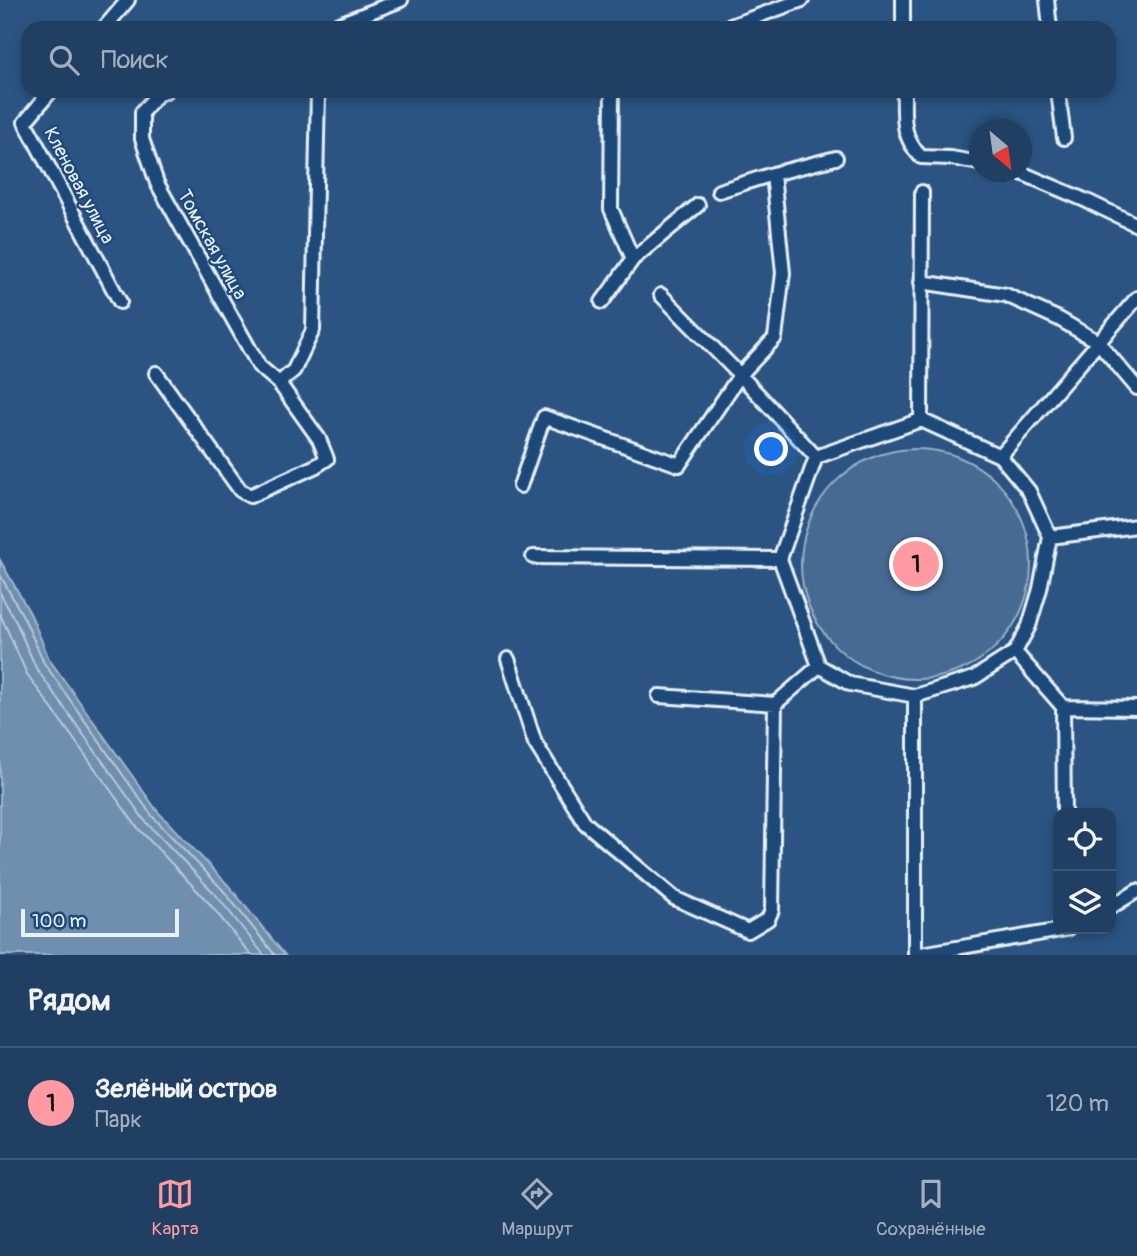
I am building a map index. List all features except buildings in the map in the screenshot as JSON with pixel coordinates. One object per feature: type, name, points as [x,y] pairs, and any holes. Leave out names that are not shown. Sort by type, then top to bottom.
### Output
[{"type":"street","points":[[110,21],[128,0]]},
{"type":"street","points":[[347,21],[401,0]]},
{"type":"street","points":[[744,21],[802,0]]},
{"type":"street","points":[[903,0],[903,21]]},
{"type":"street","points":[[1047,0],[1049,21]]},
{"type":"street","name":"Кленовая улица","points":[[45,98],[25,122],[120,302]]},
{"type":"street","name":"Томская улица","points":[[154,98],[142,112],[142,139],[157,183],[259,366],[279,383]]},
{"type":"street","points":[[156,373],[240,490],[250,496],[316,466],[327,458],[320,439],[279,383],[294,370],[313,330],[318,98]]},
{"type":"street","points":[[612,98],[611,209],[633,259]]},
{"type":"street","points":[[904,98],[904,128],[911,146],[921,157],[969,161]]},
{"type":"street","points":[[1059,98],[1064,138]]},
{"type":"street","points":[[719,191],[836,158]]},
{"type":"street","points":[[520,486],[544,417],[679,465],[740,375],[775,338],[783,273],[774,174]]},
{"type":"street","points":[[1032,178],[1137,225]]},
{"type":"street","points":[[921,420],[922,192]]},
{"type":"street","points":[[602,302],[633,259],[698,205]]},
{"type":"street","points":[[921,282],[1006,295],[1059,319],[1098,342],[1137,388]]},
{"type":"street","points":[[661,295],[817,457]]},
{"type":"street","points":[[1000,456],[1137,298]]},
{"type":"street","points":[[921,420],[1000,456],[1029,491],[1050,537],[1040,589],[1029,626],[1015,652],[974,678],[915,696],[850,684],[818,666],[780,559],[817,457],[921,420]]},
{"type":"street","points":[[1050,537],[1137,526]]},
{"type":"street","points":[[533,556],[780,559]]},
{"type":"street","points":[[1015,652],[1063,707],[1065,808]]},
{"type":"street","points":[[508,659],[536,743],[585,823],[674,898],[748,931],[768,919],[772,910],[775,704]]},
{"type":"street","points":[[659,696],[775,704],[818,666]]},
{"type":"street","points":[[915,696],[915,955],[1053,931]]},
{"type":"street","points":[[1063,707],[1137,708]]},
{"type":"street","points":[[1116,904],[1137,891]]},
{"type":"shaded area","points":[[916,449],[938,451],[960,458],[989,475],[1005,491],[1026,531],[1031,564],[1029,586],[1022,608],[1005,637],[989,653],[949,674],[916,679],[894,677],[872,670],[843,653],[827,637],[806,597],[801,564],[803,542],[810,520],[827,491],[843,475],[883,454]]},
{"type":"water","points":[[0,560],[31,615],[49,659],[158,812],[228,885],[285,955],[0,955]]},
{"type":"place","name":"Зелёный остров","points":[[916,564]]}]
